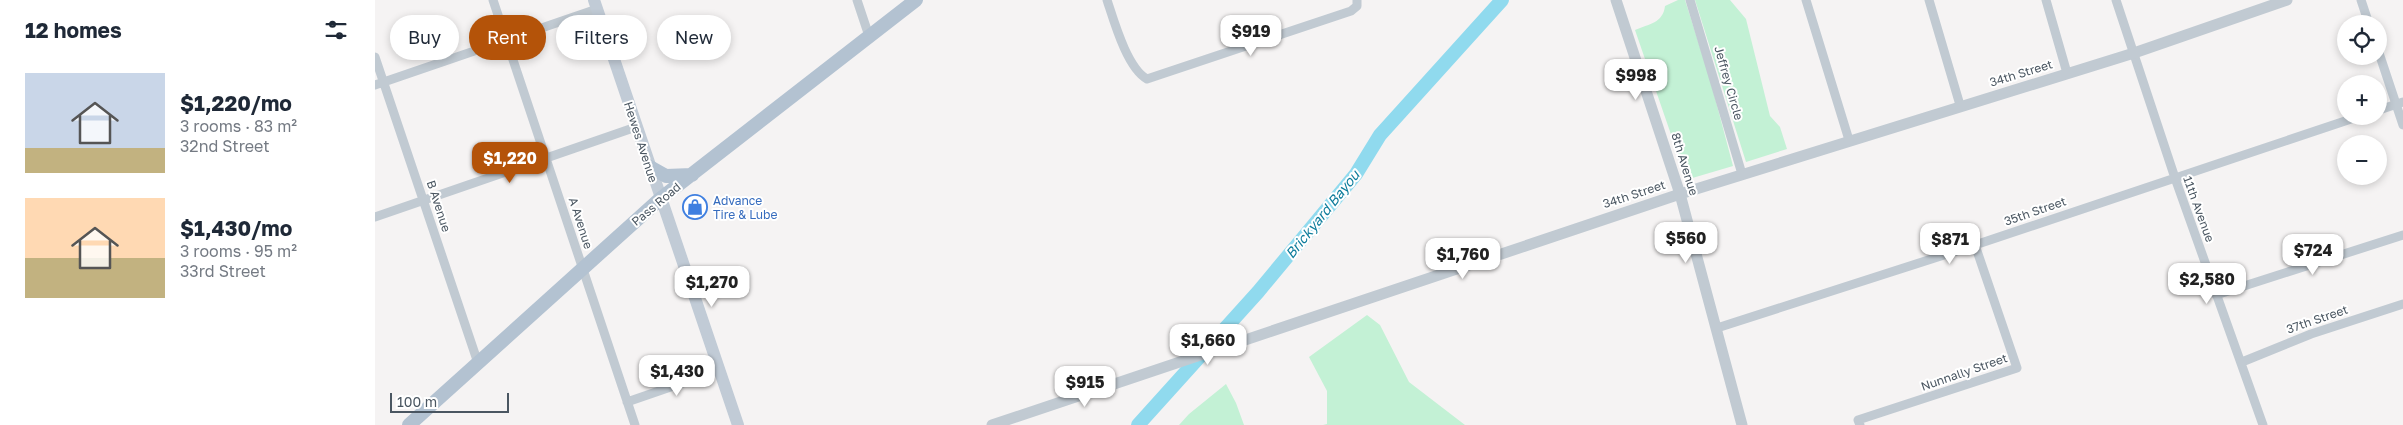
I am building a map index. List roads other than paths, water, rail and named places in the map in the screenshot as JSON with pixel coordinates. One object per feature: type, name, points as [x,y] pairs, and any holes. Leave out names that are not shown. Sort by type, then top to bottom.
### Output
[{"type":"main road","name":"Pass Road","points":[[409,425],[660,199],[916,0]]},
{"type":"main road","name":"Hewes Avenue","points":[[595,5],[738,425]]},
{"type":"main road","points":[[649,167],[666,176],[691,175]]},
{"type":"street","name":"A Avenue","points":[[493,0],[498,15]]},
{"type":"street","points":[[857,0],[869,36]]},
{"type":"street","points":[[1107,0],[1116,28],[1141,76],[1147,79],[1351,11],[1357,3]]},
{"type":"street","name":"8th Avenue","points":[[1616,0],[1680,194],[1742,425]]},
{"type":"street","name":"Jeffrey Circle","points":[[1690,0],[1743,174]]},
{"type":"street","points":[[1807,0],[1849,140]]},
{"type":"street","points":[[1929,0],[1960,105]]},
{"type":"street","points":[[2047,0],[2067,73]]},
{"type":"street","name":"11th Avenue","points":[[2116,0],[2175,178],[2263,425]]},
{"type":"street","name":"34th Street","points":[[993,425],[1680,194],[1960,105],[2134,53],[2287,0]]},
{"type":"street","points":[[2361,0],[2366,15]]},
{"type":"street","points":[[546,24],[595,5]]},
{"type":"street","points":[[379,83],[469,53]]},
{"type":"street","name":"B Avenue","points":[[375,57],[379,83],[424,201],[478,363]]},
{"type":"street","name":"A Avenue","points":[[514,60],[635,425]]},
{"type":"street","points":[[2384,65],[2399,103],[2403,125]]},
{"type":"street","points":[[2387,107],[2399,103]]},
{"type":"street","name":"35th Street","points":[[1717,328],[1975,245],[2337,124]]},
{"type":"street","points":[[375,217],[636,127]]},
{"type":"street","points":[[2216,295],[2403,235]]},
{"type":"street","name":"Nunnally Street","points":[[1860,425],[1858,420],[2017,368],[1975,245]]},
{"type":"street","name":"37th Street","points":[[2242,362],[2311,334],[2403,304]]},
{"type":"street","points":[[627,402],[720,370]]},
{"type":"waterway","name":"Brickyard Bayou","points":[[1138,425],[1258,292],[1356,174],[1380,135],[1502,0]]},
{"type":"place","name":"Advance Tire & Lube","points":[[695,207]]}]
